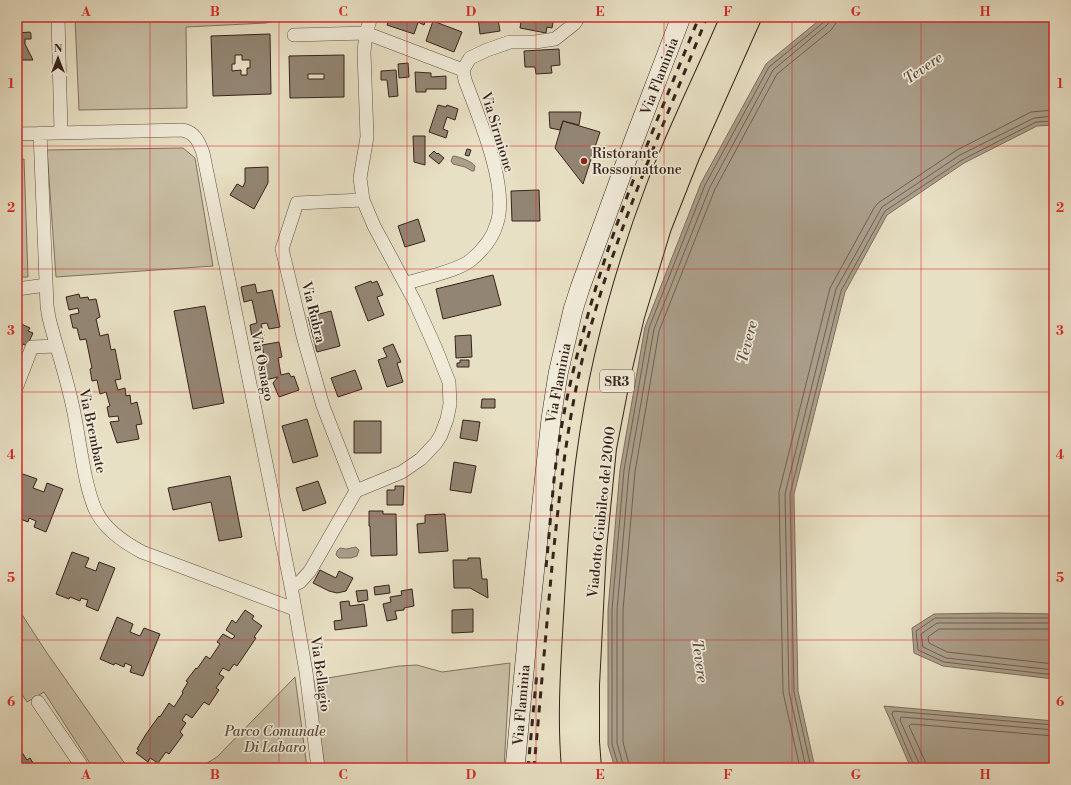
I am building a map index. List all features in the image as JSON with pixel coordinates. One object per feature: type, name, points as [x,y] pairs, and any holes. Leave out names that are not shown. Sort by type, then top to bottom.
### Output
[{"type":"highway","name":"Viadotto Giubileo del 2000","points":[[573,768],[571,686],[582,510],[588,450],[602,376],[620,302],[636,248],[658,187],[732,17]]},
{"type":"highway","name":"Viadotto Giubileo del 2000","points":[[590,768],[588,742],[588,685],[595,549],[605,448],[619,376],[633,316],[660,227],[688,156],[750,17]]},
{"type":"street","points":[[17,134],[61,132],[58,17]]},
{"type":"street","points":[[291,586],[300,582],[310,571],[356,491],[402,472],[421,459],[436,443],[441,435],[449,411],[449,382],[406,283],[374,226],[363,200],[360,178],[367,137],[364,52],[366,33],[371,17]]},
{"type":"street","points":[[294,35],[366,33],[463,70],[470,58],[498,46],[510,42],[535,42],[555,39],[574,24],[579,17]]},
{"type":"street","name":"Via Flaminia","points":[[515,768],[551,418],[560,368],[573,310],[580,288],[681,17]]},
{"type":"street","name":"Via Sirmione","points":[[406,283],[449,270],[470,261],[487,244],[498,223],[500,201],[496,167],[465,80],[463,70]]},
{"type":"street","name":"Via Osnago","points":[[61,132],[182,130],[192,133],[198,141],[203,153],[291,586],[294,609]]},
{"type":"street","name":"Via Brembate","points":[[40,133],[46,286],[49,318],[74,411],[89,489],[96,509],[108,528],[122,540],[142,552],[294,609]]},
{"type":"street","name":"Via Rubra","points":[[356,491],[323,406],[303,336],[282,249],[297,203],[363,200]]},
{"type":"street","points":[[17,290],[46,286]]},
{"type":"street","points":[[17,386],[32,347],[56,346]]},
{"type":"street","name":"Via Bellagio","points":[[294,609],[306,672],[318,768]]},
{"type":"street","points":[[38,702],[83,768]]},
{"type":"green space","points":[[75,17],[288,17],[266,23],[186,27],[187,108],[79,110]]},
{"type":"green space","points":[[183,148],[195,158],[213,266],[56,277],[47,150]]},
{"type":"green space","points":[[17,159],[24,159],[28,277],[17,277]]},
{"type":"green space","points":[[17,607],[47,653],[128,768],[93,768],[44,692],[27,702],[17,687]]},
{"type":"green space","points":[[510,663],[504,768],[325,768],[312,683],[316,680],[399,666],[417,665],[442,672]]},
{"type":"green space","name":"Parco Comunale Di Labaro","points":[[295,677],[307,768],[199,768],[217,757]]},
{"type":"water","name":"Tevere","points":[[823,17],[1054,17],[1054,125],[1037,126],[964,163],[887,215],[845,292],[794,494],[798,691],[815,768],[615,768],[608,745],[608,610],[620,470],[645,327],[701,183],[766,64]]},
{"type":"water","points":[[453,156],[462,158],[471,163],[475,166],[474,171],[453,164],[451,161]]},
{"type":"water","points":[[356,547],[359,550],[357,556],[351,558],[339,558],[336,555],[340,548],[346,549]]},
{"type":"water","points":[[934,614],[1054,614],[1054,679],[943,666],[914,653],[912,628]]},
{"type":"water","points":[[884,706],[1054,721],[1054,768],[911,768]]},
{"type":"building","points":[[390,17],[420,17],[414,34],[387,25]]},
{"type":"building","points":[[420,17],[427,17],[424,25],[418,22]]},
{"type":"building","points":[[478,17],[500,17],[500,19],[498,19],[500,31],[480,34]]},
{"type":"building","points":[[516,17],[554,17],[552,28],[547,27],[546,33],[520,28],[521,22],[515,21]]},
{"type":"building","points":[[433,21],[462,32],[454,52],[426,41]]},
{"type":"building","points":[[30,32],[31,39],[25,39],[25,44],[33,60],[17,60],[17,33]]},
{"type":"building","points":[[270,34],[271,94],[213,96],[211,36]],"holes":[[[235,55],[242,55],[242,60],[250,60],[250,68],[247,68],[247,75],[241,75],[241,70],[232,71],[232,64],[235,64]]]},
{"type":"building","points":[[559,49],[560,65],[551,66],[552,73],[536,74],[535,67],[525,67],[524,51]]},
{"type":"building","points":[[344,55],[344,97],[290,98],[289,56]],"holes":[[[308,74],[324,74],[324,79],[308,79]]]},
{"type":"building","points":[[408,63],[409,77],[399,78],[398,64]]},
{"type":"building","points":[[396,70],[398,96],[389,97],[387,80],[381,80],[381,71]]},
{"type":"building","points":[[415,72],[431,73],[431,77],[446,76],[446,89],[426,89],[426,92],[416,92]]},
{"type":"building","points":[[438,105],[446,107],[447,105],[458,109],[455,120],[447,117],[443,129],[448,131],[446,138],[429,132]]},
{"type":"building","points":[[549,112],[581,112],[579,125],[563,121],[560,130],[550,128]]},
{"type":"building","points":[[563,121],[600,132],[583,184],[555,148]]},
{"type":"building","points":[[413,136],[425,136],[425,165],[414,162]]},
{"type":"building","points":[[467,149],[471,150],[469,156],[465,155]]},
{"type":"building","points":[[434,151],[444,158],[439,164],[429,156]]},
{"type":"building","points":[[268,167],[268,183],[254,209],[230,195],[237,184],[243,187],[245,182],[245,168]]},
{"type":"building","points":[[539,190],[540,221],[512,221],[511,191]]},
{"type":"building","points":[[418,219],[425,241],[405,247],[398,226]]},
{"type":"building","points":[[493,275],[501,305],[443,319],[436,289]]},
{"type":"building","points":[[371,281],[372,283],[377,281],[383,295],[377,297],[384,315],[368,321],[355,287]]},
{"type":"building","points":[[255,284],[257,293],[272,290],[280,327],[269,329],[267,323],[261,324],[264,336],[252,338],[250,325],[257,323],[252,300],[244,302],[241,287]]},
{"type":"building","points":[[79,294],[80,298],[88,297],[89,300],[96,299],[100,317],[96,319],[100,336],[108,334],[111,350],[115,349],[121,379],[115,380],[118,390],[125,388],[126,396],[130,395],[131,404],[137,402],[142,424],[136,425],[139,439],[117,443],[110,422],[119,421],[118,416],[109,417],[107,407],[110,406],[106,392],[100,394],[97,380],[92,381],[90,369],[92,368],[86,339],[80,340],[77,328],[73,328],[70,315],[79,313],[78,308],[69,310],[66,297]]},
{"type":"building","points":[[205,306],[224,403],[193,409],[174,311]]},
{"type":"building","points":[[331,311],[340,346],[317,352],[308,317]]},
{"type":"building","points":[[17,322],[30,328],[28,331],[33,333],[27,346],[23,344],[17,358]]},
{"type":"building","points":[[471,335],[472,357],[456,358],[455,336]]},
{"type":"building","points":[[279,342],[282,357],[278,358],[281,375],[289,373],[291,377],[294,376],[299,390],[279,397],[273,383],[278,377],[265,380],[261,361],[265,360],[262,345]]},
{"type":"building","points":[[393,344],[401,362],[397,363],[403,382],[387,387],[378,360],[387,357],[383,348]]},
{"type":"building","points":[[460,360],[469,360],[469,367],[457,367],[457,363],[460,363]]},
{"type":"building","points":[[355,370],[362,389],[338,397],[331,378]]},
{"type":"building","points":[[482,399],[495,399],[495,408],[481,408]]},
{"type":"building","points":[[307,419],[318,456],[293,463],[282,426]]},
{"type":"building","points":[[463,420],[480,422],[477,441],[460,438]]},
{"type":"building","points":[[354,421],[381,421],[381,453],[354,453]]},
{"type":"building","points":[[454,462],[476,466],[471,493],[450,490]]},
{"type":"building","points":[[20,473],[37,479],[33,488],[44,492],[47,483],[63,489],[46,532],[34,527],[36,521],[29,518],[28,522],[18,518],[17,520],[17,482]]},
{"type":"building","points":[[230,476],[242,537],[219,541],[211,502],[173,510],[168,488]]},
{"type":"building","points":[[318,481],[326,503],[303,511],[296,488]]},
{"type":"building","points":[[395,486],[404,486],[403,505],[387,505],[387,490],[395,490]]},
{"type":"building","points":[[369,511],[383,511],[383,514],[396,514],[397,555],[371,556]]},
{"type":"building","points":[[445,514],[448,551],[419,553],[417,524],[425,523],[425,515]]},
{"type":"building","points":[[72,552],[89,558],[85,567],[96,571],[99,562],[115,568],[98,611],[86,606],[88,600],[81,598],[80,601],[70,597],[69,599],[56,594]]},
{"type":"building","points":[[468,558],[480,558],[482,579],[487,579],[488,598],[470,588],[454,588],[453,560],[468,560]]},
{"type":"building","points":[[320,570],[336,578],[339,571],[353,578],[346,591],[337,593],[329,591],[313,583]]},
{"type":"building","points":[[389,585],[390,593],[375,595],[374,587]]},
{"type":"building","points":[[412,589],[414,606],[404,608],[404,610],[395,611],[397,619],[387,621],[383,604],[391,602],[390,597],[402,595],[401,591]]},
{"type":"building","points":[[367,590],[368,600],[358,602],[356,591]]},
{"type":"building","points":[[349,601],[350,606],[364,604],[367,626],[335,630],[334,621],[342,620],[340,602]]},
{"type":"building","points":[[473,609],[473,632],[452,633],[452,610]]},
{"type":"building","points":[[245,610],[254,616],[252,619],[262,626],[254,637],[256,638],[237,666],[234,664],[229,671],[223,668],[219,674],[224,677],[216,688],[219,690],[209,705],[204,702],[192,718],[186,714],[182,720],[186,723],[180,732],[183,735],[169,754],[166,752],[158,763],[150,758],[148,762],[136,753],[139,750],[137,749],[146,734],[169,703],[174,707],[183,693],[182,692],[188,682],[186,681],[206,656],[210,659],[220,644],[217,642],[223,634],[232,639],[235,636],[226,630],[232,620],[236,623]]},
{"type":"building","points":[[117,617],[133,624],[130,632],[140,636],[144,628],[160,634],[143,676],[130,672],[132,666],[125,663],[124,667],[115,663],[114,665],[100,659]]},
{"type":"building","points":[[21,751],[27,760],[30,758],[36,768],[17,768],[17,753]]},
{"type":"railway","points":[[546,567],[556,462],[565,408],[593,296],[635,175],[699,17]]},
{"type":"railway","points":[[534,768],[560,490],[571,415],[581,365],[606,276],[621,232],[654,146],[707,17]]},
{"type":"railway","points":[[528,768],[537,672]]},
{"type":"place","name":"Ristorante Rossomattone","points":[[584,161]]}]
